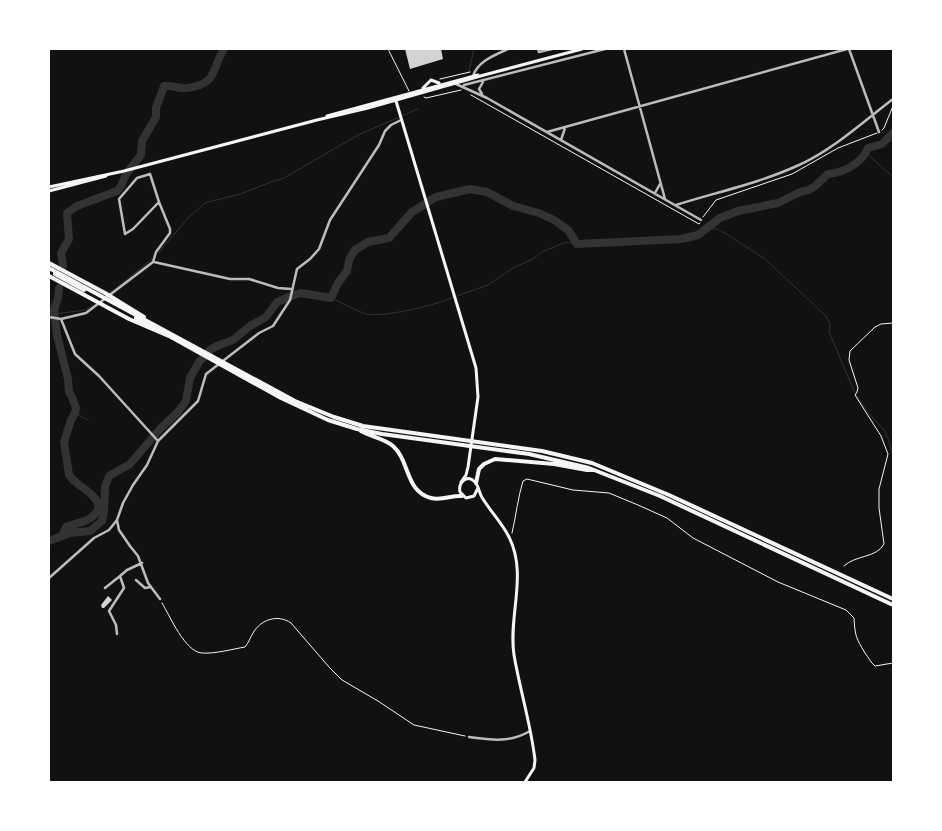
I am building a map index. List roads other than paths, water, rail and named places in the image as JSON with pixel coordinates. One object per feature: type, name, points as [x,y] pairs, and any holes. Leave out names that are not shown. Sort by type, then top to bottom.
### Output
[{"type":"highway","points":[[49,263],[162,335],[171,337],[295,401],[346,421],[397,432],[465,443]]},
{"type":"highway","points":[[49,269],[199,351]]},
{"type":"highway","points":[[49,276],[100,297]]},
{"type":"highway","points":[[224,364],[300,408],[328,420],[357,429],[407,438],[542,451],[578,459],[605,468],[669,495],[893,599]]},
{"type":"highway","points":[[357,429],[393,446],[402,458],[413,486],[424,495],[439,499],[462,496]]},
{"type":"highway","points":[[477,444],[551,458],[596,470],[668,500],[893,605]]},
{"type":"highway","points":[[476,483],[479,469],[484,464],[495,459],[596,470]]},
{"type":"main road","points":[[412,96],[582,49]]},
{"type":"main road","points":[[317,120],[432,86],[472,76],[484,75]]},
{"type":"main road","points":[[431,80],[445,83]]},
{"type":"main road","points":[[431,80],[432,86]]},
{"type":"main road","points":[[420,90],[431,80]]},
{"type":"main road","points":[[49,187],[112,174],[317,120],[396,102],[430,89],[432,86],[456,84]]},
{"type":"main road","points":[[360,106],[392,100],[396,102],[416,91]]},
{"type":"main road","points":[[396,102],[478,379],[478,397],[468,467],[459,490],[462,496],[466,498],[476,494],[478,488]]},
{"type":"main road","points":[[49,191],[112,174]]},
{"type":"main road","points":[[468,467],[472,480]]},
{"type":"main road","points":[[461,482],[466,479],[476,483],[485,503],[496,515],[508,536],[515,556],[518,575],[514,653],[535,764],[525,782]]},
{"type":"main road","points":[[472,497],[485,503]]},
{"type":"street","points":[[472,76],[482,63],[508,49]]},
{"type":"street","points":[[538,49],[539,52],[552,49]]},
{"type":"street","points":[[462,88],[605,49]]},
{"type":"street","points":[[624,49],[665,199]]},
{"type":"street","points":[[547,132],[848,49],[879,132]]},
{"type":"street","points":[[484,81],[479,89],[485,97]]},
{"type":"street","points":[[456,84],[485,97],[701,220]]},
{"type":"street","points":[[676,205],[756,181],[800,164],[821,152],[893,98]]},
{"type":"street","points":[[49,578],[94,538],[109,530],[117,520],[123,503],[133,484],[147,465],[158,441],[198,401],[206,374],[259,333],[273,326],[290,300],[297,269],[319,249],[330,220],[376,150],[385,131],[391,124],[402,120]]},
{"type":"street","points":[[561,140],[565,128]]},
{"type":"street","points":[[50,317],[60,318],[86,313],[153,262],[156,252],[170,233],[170,229],[150,174],[137,178],[119,200],[125,234],[133,229],[159,202]]},
{"type":"street","points":[[654,193],[660,184]]},
{"type":"street","points":[[153,262],[230,279],[249,279],[278,288],[291,289]]},
{"type":"street","points":[[60,318],[75,354],[99,376],[158,441]]},
{"type":"street","points":[[117,520],[119,530],[142,563],[151,587],[160,599]]},
{"type":"street","points":[[105,588],[127,570],[142,563]]},
{"type":"street","points":[[117,634],[116,625],[109,611],[124,588],[120,576]]},
{"type":"street","points":[[136,580],[145,588],[151,587]]},
{"type":"street","points":[[468,737],[507,740],[522,736],[530,731]]},
{"type":"waterway","points":[[63,266],[61,253],[69,239],[67,213],[77,206],[117,191],[126,174],[141,155],[142,141],[156,117],[156,108],[164,86],[187,88],[204,83],[212,75],[224,49]]},
{"type":"waterway","points":[[469,71],[474,49]]},
{"type":"waterway","points":[[158,253],[189,217],[205,203],[240,194],[284,178],[358,135],[418,109]]},
{"type":"waterway","points":[[49,541],[70,533],[90,531],[102,521],[105,487],[109,476],[130,464],[160,429],[178,412],[186,401],[190,378],[199,362],[210,350],[233,340],[250,326],[266,317],[277,302],[301,293],[331,298],[338,283],[347,271],[349,260],[355,250],[368,242],[389,238],[412,212],[436,197],[470,189],[487,192],[513,206],[539,213],[554,220],[568,230],[577,244],[681,239],[698,235],[720,218],[738,211],[778,203],[800,192],[809,190],[828,174],[852,166],[862,158],[868,148],[882,144],[893,133]]},
{"type":"waterway","points":[[887,140],[893,142]]},
{"type":"waterway","points":[[866,153],[893,177]]},
{"type":"waterway","points":[[706,229],[717,229],[725,233],[765,259],[826,316],[830,324],[829,332],[854,391],[866,410],[884,430],[893,457]]},
{"type":"waterway","points":[[457,296],[488,285],[542,252],[566,242],[577,244]]},
{"type":"waterway","points":[[110,293],[152,259]]},
{"type":"waterway","points":[[59,288],[54,310],[57,335],[68,379],[69,392],[76,408],[64,442],[69,475],[94,497],[99,507],[90,519],[66,527],[62,536]]},
{"type":"waterway","points":[[331,298],[366,314],[373,315],[410,310],[436,304],[453,297]]},
{"type":"waterway","points":[[55,314],[86,310],[93,305]]},
{"type":"waterway","points":[[75,413],[88,420]]}]
